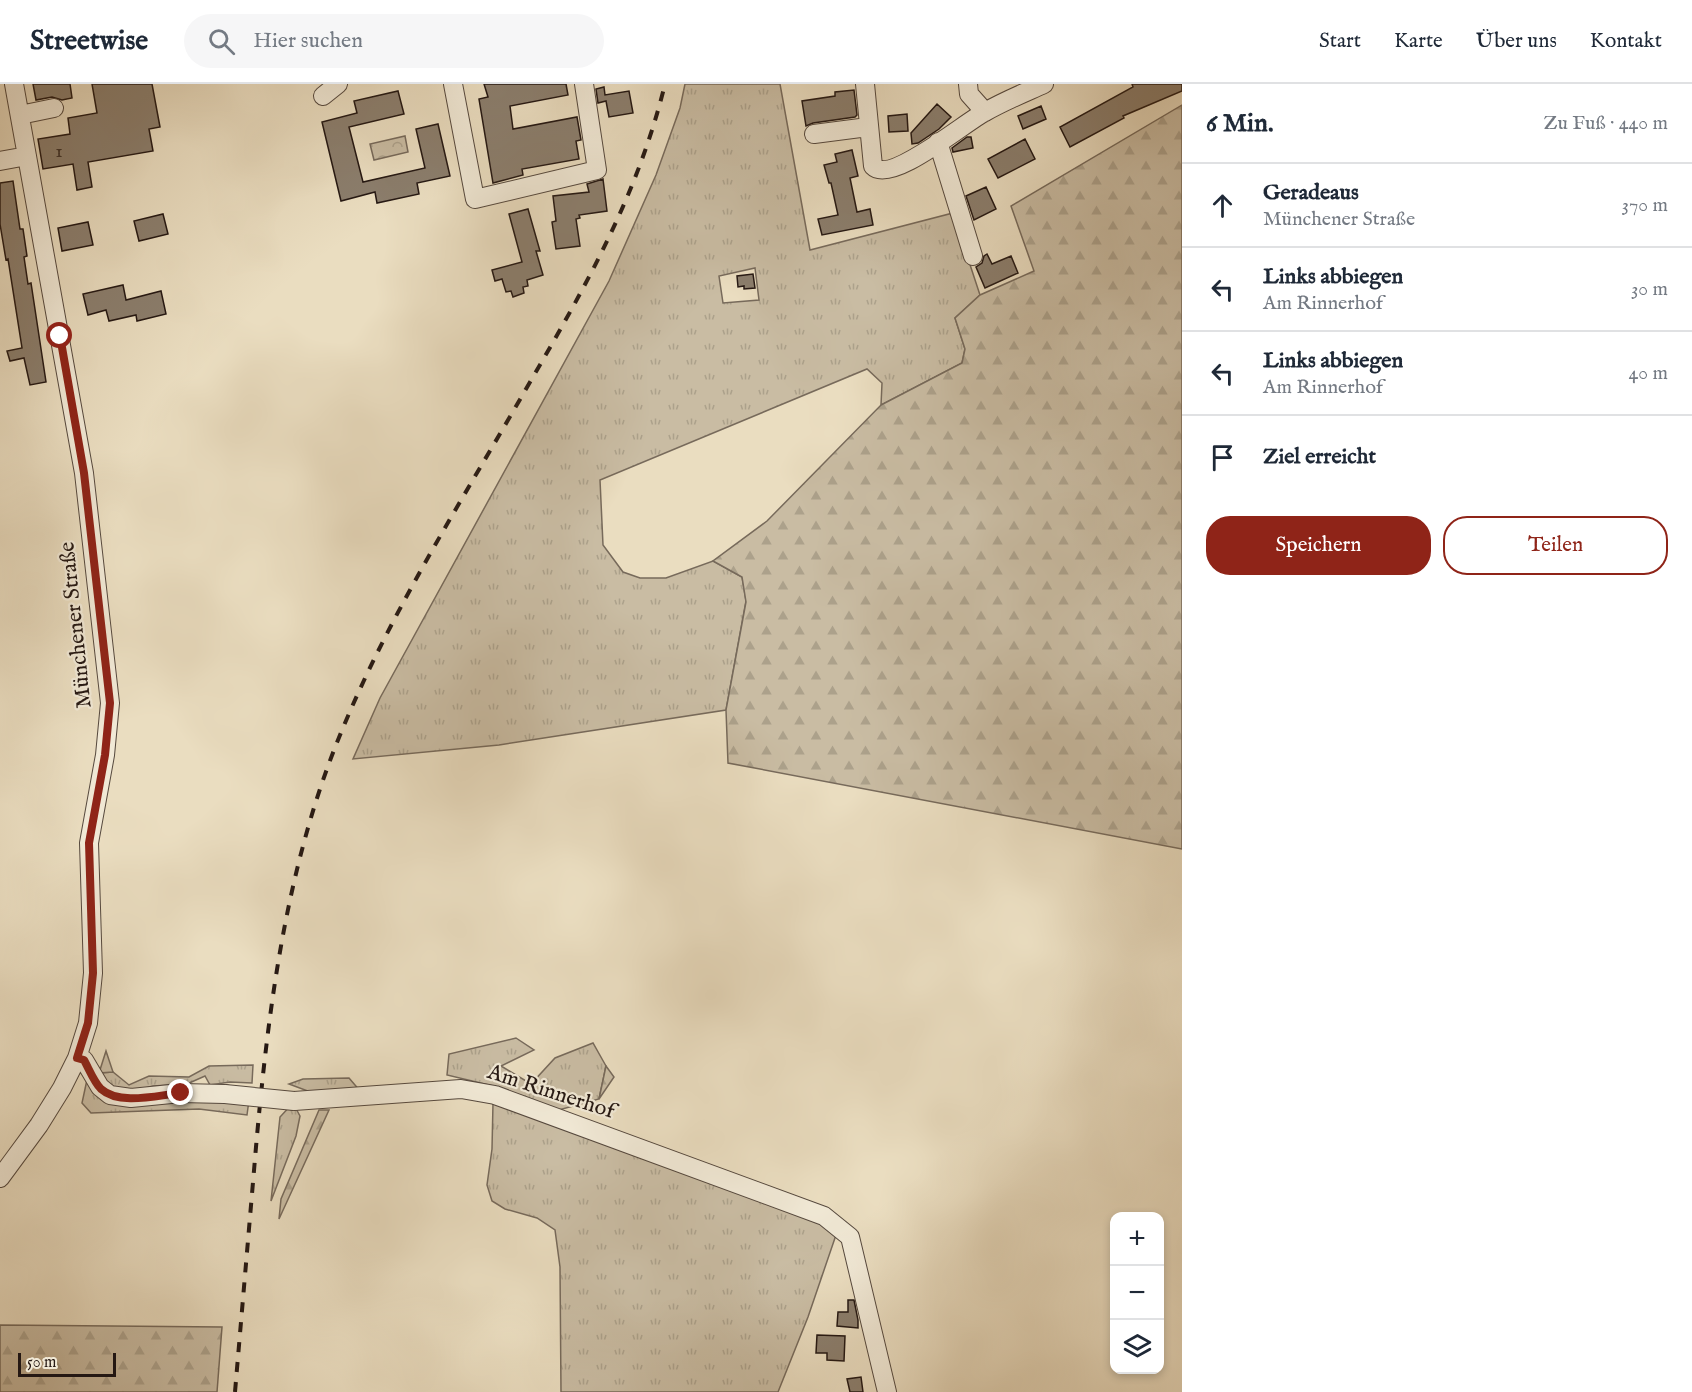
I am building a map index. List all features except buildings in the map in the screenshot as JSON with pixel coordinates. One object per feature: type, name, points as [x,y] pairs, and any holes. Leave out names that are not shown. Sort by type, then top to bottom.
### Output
[{"type":"street","name":"Münchener Straße","points":[[0,1178],[39,1125],[62,1088],[77,1058],[88,1023],[93,973],[89,843],[105,755],[110,703],[84,473],[14,84]]},
{"type":"street","points":[[323,96],[338,84]]},
{"type":"street","points":[[453,84],[475,199],[597,170],[584,84]]},
{"type":"street","points":[[865,84],[873,166],[883,171],[901,166],[977,117],[1044,84]]},
{"type":"street","points":[[968,84],[977,117]]},
{"type":"street","points":[[20,116],[54,108]]},
{"type":"street","points":[[814,134],[868,127]]},
{"type":"street","points":[[938,142],[973,256]]},
{"type":"street","points":[[0,161],[27,156]]},
{"type":"street","name":"Am Rinnerhof","points":[[77,1058],[84,1060],[100,1087],[110,1095],[131,1098],[181,1093],[225,1094],[294,1101],[363,1098],[461,1089],[495,1095],[824,1216],[850,1237],[887,1392]]},
{"type":"green space","points":[[685,84],[780,84],[810,250],[953,213],[980,295],[955,318],[965,349],[962,363],[881,405],[882,383],[867,369],[600,480],[603,545],[623,572],[640,578],[666,578],[713,561],[742,577],[746,601],[726,710],[499,745],[353,759],[380,698],[609,281],[656,175],[680,108]],"holes":[[[755,268],[759,300],[723,303],[719,276]]]},
{"type":"green space","points":[[1182,105],[1182,849],[728,763],[726,710],[746,602],[742,577],[713,561],[767,521],[881,405],[962,363],[965,349],[955,318],[980,295],[1034,271],[1011,206]]},
{"type":"green space","points":[[405,136],[408,152],[374,160],[370,144]]},
{"type":"green space","points":[[516,1038],[534,1050],[501,1066],[531,1084],[555,1058],[593,1043],[606,1066],[599,1099],[555,1111],[493,1086],[447,1075],[449,1054]]},
{"type":"green space","points":[[106,1051],[113,1072],[99,1073]]},
{"type":"green space","points":[[253,1065],[252,1083],[230,1082],[210,1085],[205,1076],[187,1084],[153,1086],[123,1094],[105,1084],[99,1073],[113,1072],[129,1085],[149,1076],[189,1077],[209,1066]]},
{"type":"green space","points":[[606,1066],[614,1077],[599,1099]]},
{"type":"green space","points":[[88,1075],[103,1098],[225,1097],[249,1100],[247,1115],[199,1109],[91,1113],[82,1103]]},
{"type":"green space","points":[[349,1078],[361,1092],[313,1093],[289,1084],[303,1079]]},
{"type":"green space","points":[[293,1103],[300,1116],[296,1136],[271,1201],[280,1117]]},
{"type":"green space","points":[[493,1103],[819,1219],[836,1235],[808,1317],[778,1392],[561,1392],[560,1267],[555,1230],[537,1218],[505,1209],[492,1201],[487,1185],[492,1149]]},
{"type":"green space","points":[[319,1110],[329,1110],[279,1219],[281,1199]]},
{"type":"green space","points":[[0,1325],[222,1327],[217,1392],[0,1392]]},
{"type":"railway","points":[[235,1392],[261,1092],[275,982],[296,874],[327,768],[348,716],[388,632],[607,242],[640,166],[665,84]]},
{"type":"route","points":[[60,336],[84,473],[110,703],[105,755],[89,843],[93,973],[88,1023],[77,1058],[84,1060],[100,1087],[110,1095],[131,1098],[181,1093]]}]
